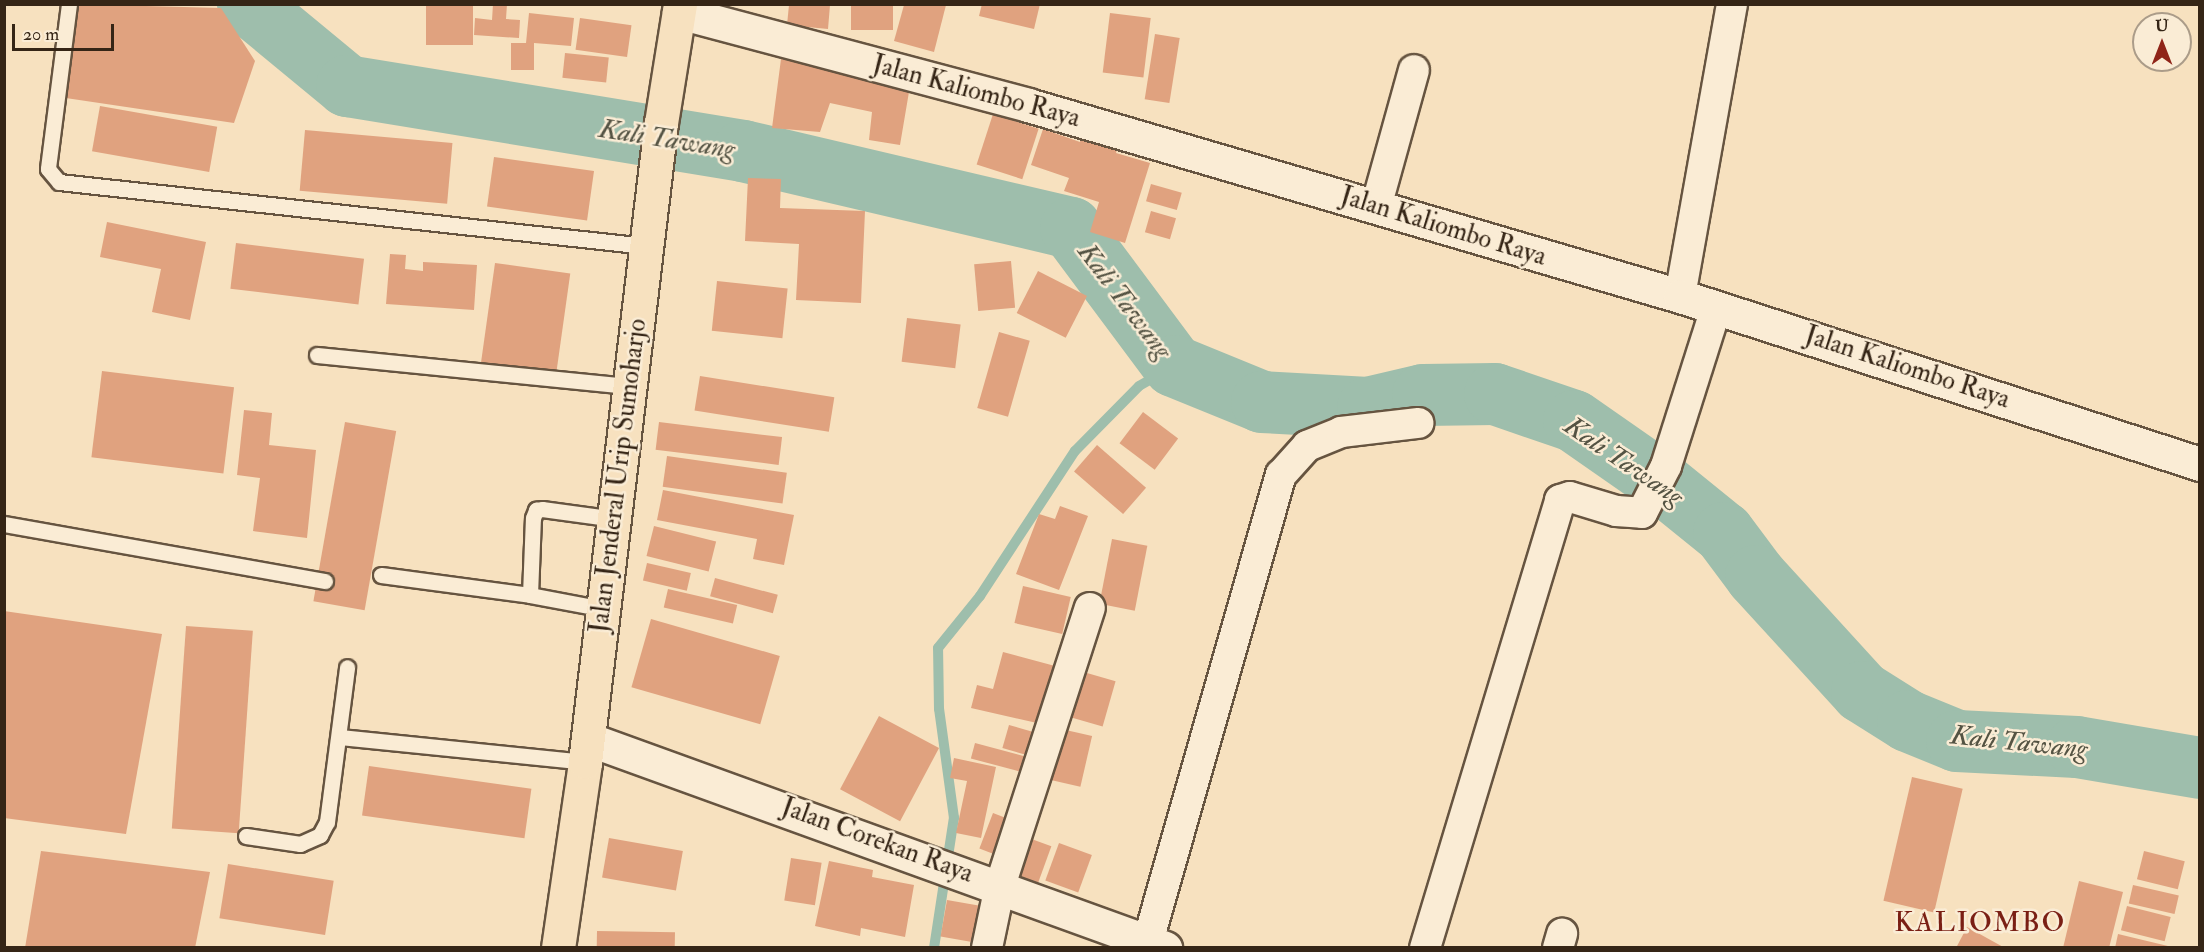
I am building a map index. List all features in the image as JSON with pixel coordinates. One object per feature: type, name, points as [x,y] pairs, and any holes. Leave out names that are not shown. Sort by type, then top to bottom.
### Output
[{"type":"highway","name":"Jalan Jenderal Urip Sumoharjo","points":[[558,948],[587,751],[661,123],[680,8]]},
{"type":"street","points":[[1680,296],[1732,4]]},
{"type":"street","name":"Jalan Kaliombo Raya","points":[[680,8],[1028,105],[1680,296],[2199,464]]},
{"type":"street","points":[[1376,207],[1414,70]]},
{"type":"street","points":[[1425,948],[1560,500],[1570,497],[1616,511],[1642,513],[1666,466],[1716,308]]},
{"type":"street","points":[[1156,944],[1281,475],[1306,446],[1341,432],[1418,423]]},
{"type":"street","points":[[987,948],[1000,886],[1090,608]]},
{"type":"street","name":"Jalan Corekan Raya","points":[[587,751],[954,868],[1156,944]]},
{"type":"lane","points":[[69,4],[48,169],[59,182],[646,246]]},
{"type":"lane","points":[[317,355],[630,387]]},
{"type":"lane","points":[[530,595],[536,510],[615,519]]},
{"type":"lane","points":[[4,524],[325,581]]},
{"type":"lane","points":[[381,575],[530,595],[604,609]]},
{"type":"lane","points":[[246,836],[300,844],[320,835],[327,822],[340,737],[347,667]]},
{"type":"lane","points":[[340,737],[587,751]]},
{"type":"building","points":[[71,4],[221,8],[255,61],[234,123],[59,97]]},
{"type":"building","points":[[426,4],[473,4],[473,45],[426,45]]},
{"type":"building","points":[[493,4],[507,4],[506,19],[520,20],[519,38],[474,35],[475,18],[492,20]]},
{"type":"building","points":[[851,4],[893,4],[893,30],[851,30]]},
{"type":"building","points":[[982,4],[1040,4],[1034,29],[979,16]]},
{"type":"building","points":[[789,5],[830,5],[828,29],[787,25]]},
{"type":"building","points":[[904,5],[946,5],[934,52],[894,41]]},
{"type":"building","points":[[529,13],[574,18],[571,46],[534,43],[534,70],[511,70],[511,43],[526,43]]},
{"type":"building","points":[[1110,13],[1151,18],[1143,78],[1103,73]]},
{"type":"building","points":[[580,18],[631,25],[627,57],[576,50]]},
{"type":"building","points":[[1155,34],[1180,38],[1169,103],[1145,99]]},
{"type":"building","points":[[565,53],[609,58],[606,82],[562,78]]},
{"type":"building","points":[[781,59],[910,86],[900,145],[869,140],[872,112],[830,103],[820,132],[772,128]]},
{"type":"building","points":[[100,106],[217,127],[209,172],[92,151]]},
{"type":"building","points":[[993,114],[1039,129],[1022,179],[977,164]]},
{"type":"building","points":[[1043,129],[1080,142],[1083,133],[1118,145],[1116,153],[1150,163],[1125,243],[1090,232],[1099,202],[1064,191],[1069,178],[1031,165]]},
{"type":"building","points":[[305,130],[452,143],[447,204],[300,191]]},
{"type":"building","points":[[494,157],[594,171],[587,221],[487,207]]},
{"type":"building","points":[[748,178],[781,179],[780,208],[865,211],[861,303],[796,300],[799,244],[745,241]]},
{"type":"building","points":[[1151,184],[1182,193],[1177,210],[1146,201]]},
{"type":"building","points":[[1151,211],[1176,218],[1170,239],[1145,232]]},
{"type":"building","points":[[107,222],[206,242],[190,320],[152,312],[161,269],[100,257]]},
{"type":"building","points":[[236,243],[364,259],[358,304],[230,289]]},
{"type":"building","points":[[390,254],[406,255],[405,269],[423,271],[423,262],[477,265],[474,310],[386,304]]},
{"type":"building","points":[[1011,261],[1015,308],[978,311],[974,264]]},
{"type":"building","points":[[495,263],[570,274],[556,378],[480,367]]},
{"type":"building","points":[[1038,271],[1087,296],[1066,338],[1017,313]]},
{"type":"building","points":[[717,281],[788,288],[782,338],[712,331]]},
{"type":"building","points":[[907,318],[961,325],[955,368],[902,362]]},
{"type":"building","points":[[999,332],[1030,341],[1008,417],[977,408]]},
{"type":"building","points":[[102,371],[234,387],[223,474],[91,457]]},
{"type":"building","points":[[700,376],[834,397],[829,432],[695,411]]},
{"type":"building","points":[[244,410],[272,413],[269,445],[316,450],[307,538],[253,531],[260,478],[237,475]]},
{"type":"building","points":[[1143,412],[1178,438],[1155,470],[1120,443]]},
{"type":"building","points":[[345,422],[396,431],[365,610],[313,601]]},
{"type":"building","points":[[659,422],[782,437],[779,465],[656,450]]},
{"type":"building","points":[[1097,445],[1146,488],[1123,514],[1074,471]]},
{"type":"building","points":[[667,456],[787,473],[783,504],[663,487]]},
{"type":"building","points":[[663,490],[794,515],[784,565],[753,559],[757,539],[657,520]]},
{"type":"building","points":[[1060,506],[1088,516],[1059,590],[1016,574],[1039,514],[1055,519]]},
{"type":"building","points":[[654,526],[716,541],[709,572],[647,556]]},
{"type":"building","points":[[1112,539],[1147,546],[1135,611],[1099,604]]},
{"type":"building","points":[[647,563],[691,573],[687,591],[643,581]]},
{"type":"building","points":[[715,578],[778,595],[773,613],[710,596]]},
{"type":"building","points":[[1023,586],[1071,597],[1062,634],[1014,623]]},
{"type":"building","points":[[668,589],[737,605],[733,623],[664,608]]},
{"type":"building","points":[[4,611],[162,634],[126,834],[4,818]]},
{"type":"building","points":[[651,619],[780,656],[760,724],[631,687]]},
{"type":"building","points":[[186,626],[253,631],[239,833],[172,829]]},
{"type":"building","points":[[1003,652],[1055,666],[1045,702],[1046,725],[971,708],[977,685],[993,689]]},
{"type":"building","points":[[1080,671],[1116,681],[1103,726],[1067,716]]},
{"type":"building","points":[[879,716],[939,748],[900,821],[840,789]]},
{"type":"building","points":[[1009,725],[1044,735],[1037,758],[1002,748]]},
{"type":"building","points":[[1057,728],[1092,736],[1080,787],[1045,779]]},
{"type":"building","points":[[975,743],[1033,759],[1029,774],[971,758]]},
{"type":"building","points":[[954,758],[996,767],[981,838],[956,833],[967,781],[950,778]]},
{"type":"building","points":[[369,766],[531,789],[524,838],[362,816]]},
{"type":"building","points":[[1912,777],[1963,789],[1934,912],[1883,901]]},
{"type":"building","points":[[993,813],[1016,822],[1003,857],[979,848]]},
{"type":"building","points":[[1026,837],[1051,846],[1038,883],[1013,874]]},
{"type":"building","points":[[609,838],[683,851],[676,890],[602,877]]},
{"type":"building","points":[[1059,843],[1092,855],[1078,893],[1045,881]]},
{"type":"building","points":[[41,851],[210,872],[195,948],[25,948]]},
{"type":"building","points":[[2144,851],[2185,861],[2178,889],[2137,879]]},
{"type":"building","points":[[791,858],[822,863],[815,905],[784,900]]},
{"type":"building","points":[[829,861],[873,870],[872,877],[914,885],[905,937],[861,928],[860,936],[815,926]]},
{"type":"building","points":[[228,864],[334,881],[325,935],[219,918]]},
{"type":"building","points":[[2079,881],[2123,892],[2109,948],[2063,948]]},
{"type":"building","points":[[2133,885],[2179,896],[2175,914],[2129,904]]},
{"type":"building","points":[[947,900],[991,908],[985,944],[941,936]]},
{"type":"building","points":[[2127,906],[2171,917],[2165,941],[2121,930]]},
{"type":"building","points":[[1967,927],[2005,948],[1956,948]]},
{"type":"building","points":[[597,931],[675,932],[675,948],[597,948]]},
{"type":"building","points":[[2118,934],[2172,947],[2172,948],[2115,948]]},
{"type":"waterway","name":"Kali Tawang","points":[[248,4],[347,86],[743,151],[1071,228],[1174,366],[1262,402],[1368,408],[1423,395],[1495,394],[1574,421],[1657,479],[1724,533],[1756,576],[1862,692],[1908,721],[1957,741],[2077,747],[2200,768]]},
{"type":"waterway","points":[[934,948],[954,818],[939,709],[938,648],[980,596],[1075,451],[1139,386],[1174,366]]},
{"type":"district","name":"KALIOMBO","points":[[1980,923]]}]
